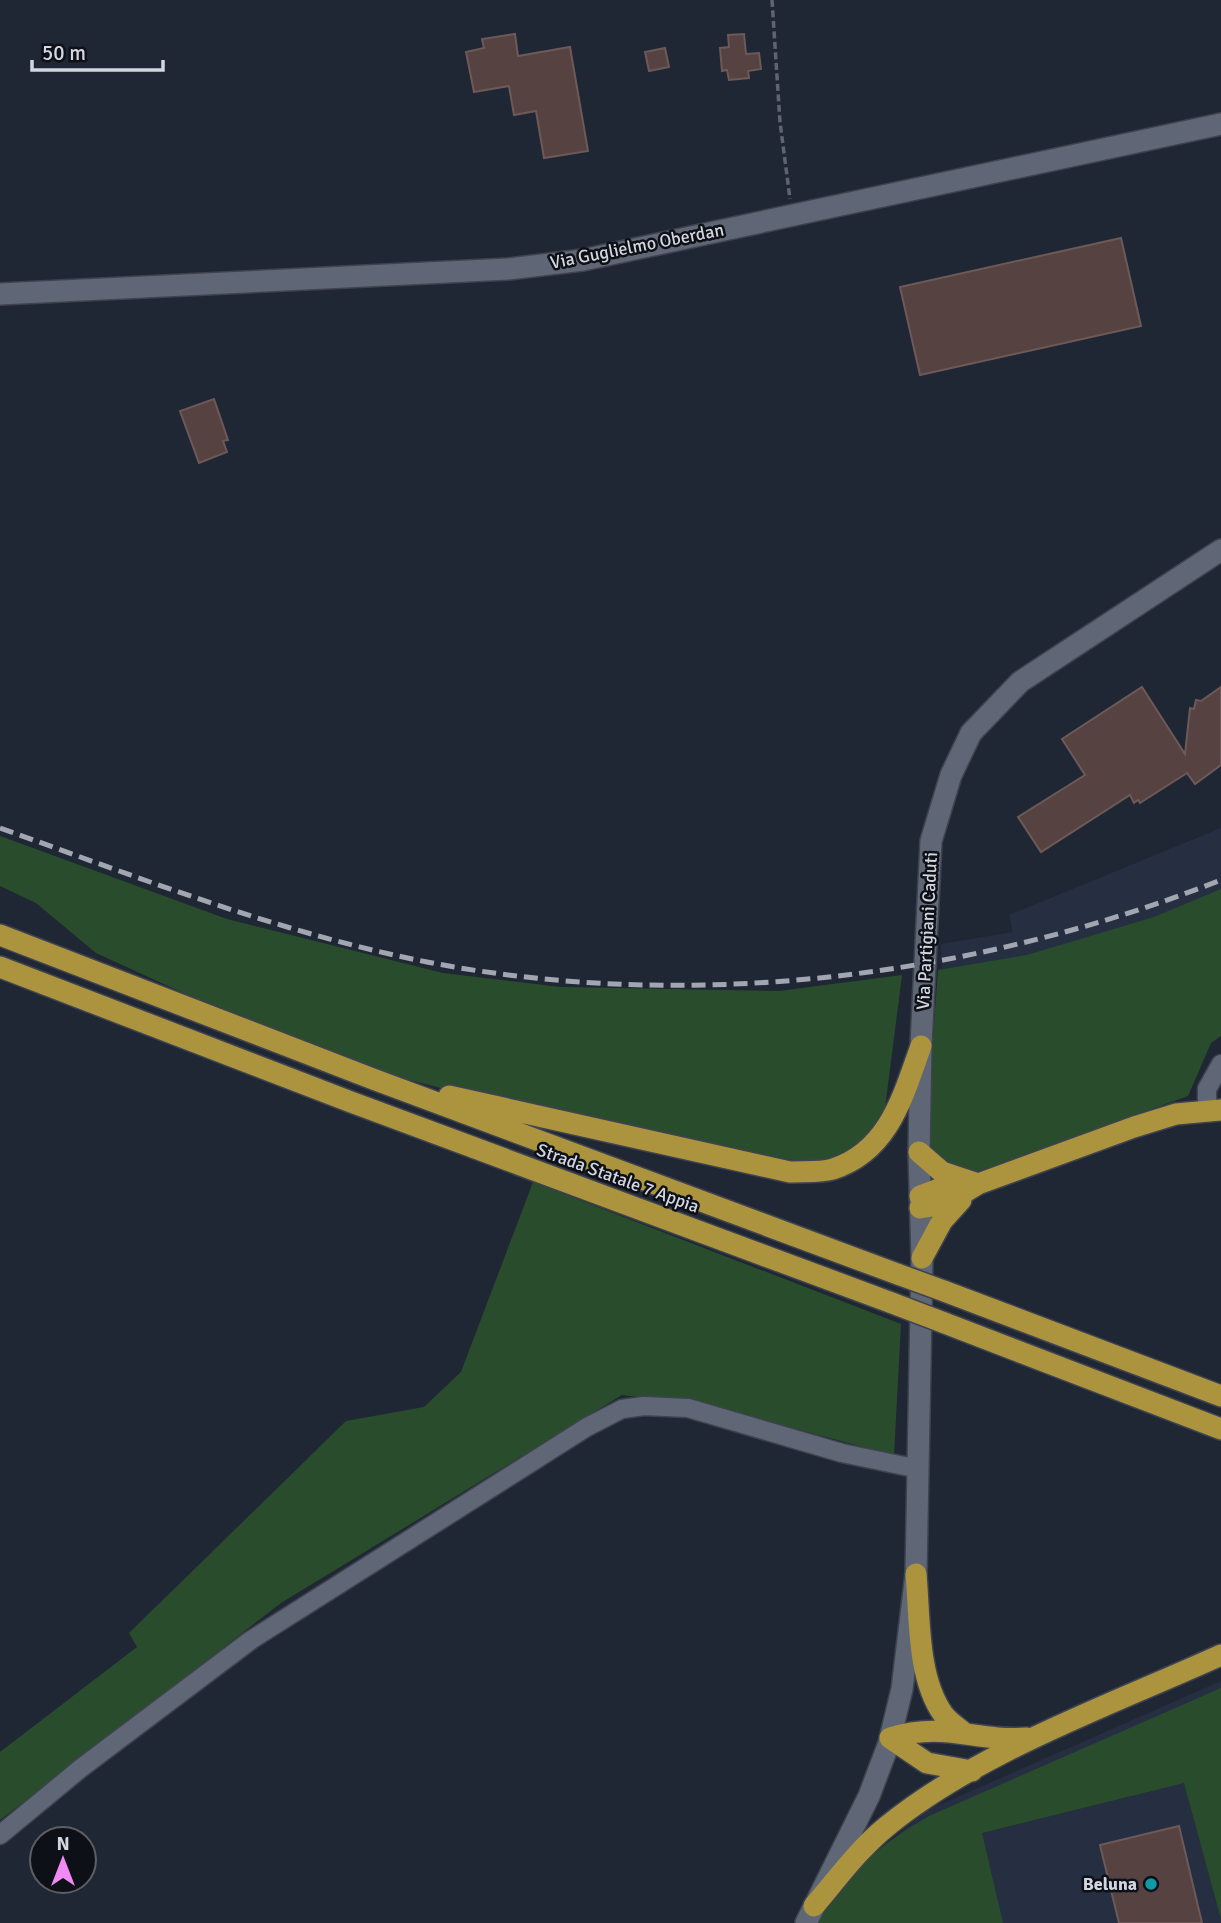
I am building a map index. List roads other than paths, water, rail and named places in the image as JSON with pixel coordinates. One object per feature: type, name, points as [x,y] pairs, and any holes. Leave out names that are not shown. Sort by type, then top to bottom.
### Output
[{"type":"highway","name":"Strada Statale 7 Appia","points":[[0,935],[373,1079],[1221,1396]]},
{"type":"highway","name":"Strada Statale 7 Appia","points":[[0,967],[1221,1429]]},
{"type":"highway","points":[[373,1079],[790,1172],[831,1170],[859,1157],[883,1136],[898,1109],[921,1046]]},
{"type":"highway","points":[[920,1202],[945,1204],[978,1184],[1134,1127],[1176,1114],[1214,1110]]},
{"type":"highway","points":[[919,1152],[942,1171],[978,1184]]},
{"type":"highway","points":[[922,1258],[942,1221],[978,1184]]},
{"type":"highway","points":[[1064,1336],[1221,1388]]},
{"type":"highway","points":[[1074,1375],[1102,1396],[1221,1446]]},
{"type":"highway","points":[[916,1574],[924,1654],[932,1695],[944,1716],[963,1732]]},
{"type":"highway","points":[[810,1914],[883,1829],[921,1801],[972,1771],[1040,1737],[1221,1655]]},
{"type":"highway","points":[[890,1738],[912,1731],[940,1729],[999,1740],[1040,1737]]},
{"type":"highway","points":[[890,1738],[927,1763],[972,1771]]},
{"type":"main road","name":"Via Guglielmo Oberdan","points":[[0,294],[508,269],[583,260],[1221,124]]},
{"type":"main road","name":"Via Partigiani Caduti","points":[[810,1914],[869,1796],[890,1738],[902,1689],[916,1574],[922,1258],[919,1152],[921,1046],[932,841],[951,775],[971,733],[1020,682],[1221,550]]},
{"type":"street","points":[[1214,1110],[1207,1089],[1220,1065]]},
{"type":"street","points":[[0,1835],[81,1768],[251,1640],[587,1427],[622,1409],[644,1406],[688,1408],[842,1453],[919,1469]]},
{"type":"railway","points":[[0,828],[211,903],[372,950],[427,962],[527,977],[627,984],[729,984],[830,977],[930,962],[1029,941],[1126,914],[1221,880]]},
{"type":"place","name":"Beluna","points":[[1151,1884]]}]
